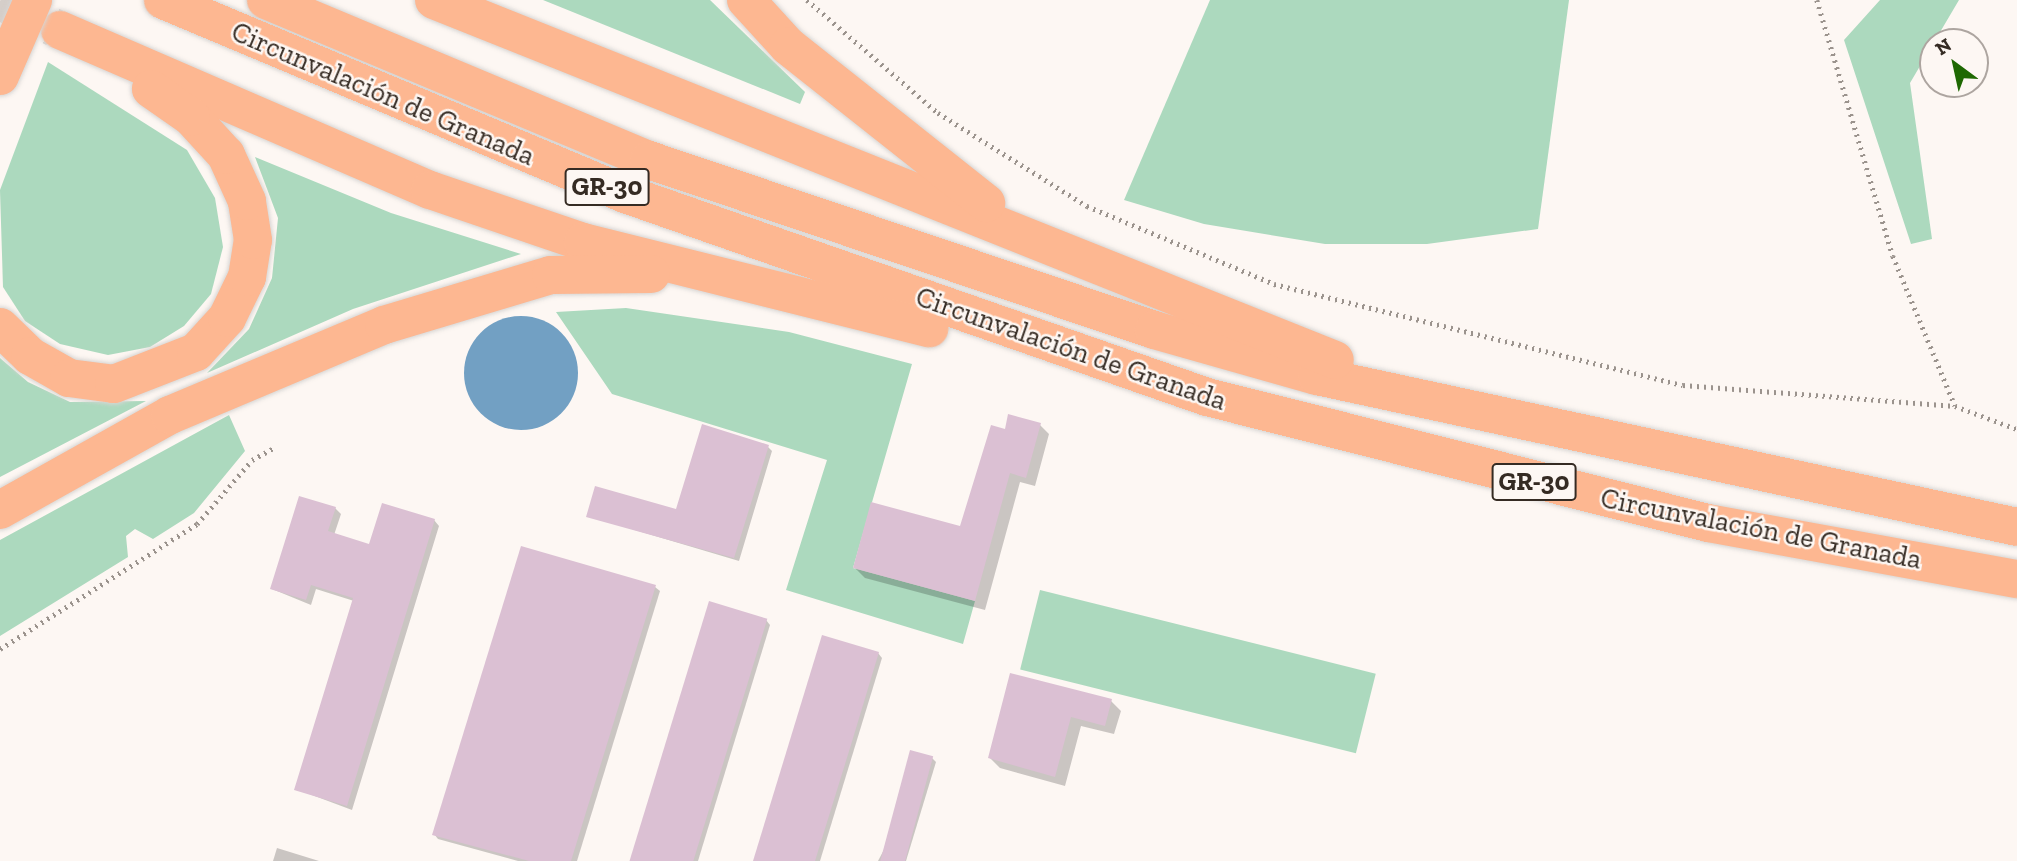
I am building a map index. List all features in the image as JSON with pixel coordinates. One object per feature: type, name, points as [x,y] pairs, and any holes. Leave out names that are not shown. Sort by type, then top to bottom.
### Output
[{"type":"highway","points":[[0,76],[33,0]]},
{"type":"highway","name":"Circunvalación de Granada","points":[[163,0],[625,194],[1207,397],[1451,463],[1708,523],[2017,579]]},
{"type":"highway","name":"Circunvalación de Granada","points":[[266,0],[649,160],[1063,301],[1373,389],[2017,527]]},
{"type":"highway","points":[[434,0],[1021,230],[1231,320],[1329,354],[1373,389]]},
{"type":"highway","points":[[747,0],[788,46],[877,121],[1021,230]]},
{"type":"highway","points":[[60,30],[429,190],[583,242],[1001,349],[1061,347]]},
{"type":"highway","points":[[0,327],[30,356],[69,378],[114,384],[196,352],[228,318],[247,277],[253,240],[247,201],[226,155],[191,117],[107,51]]},
{"type":"highway","points":[[0,510],[183,410],[469,296],[551,275],[731,279]]},
{"type":"path","points":[[807,0],[938,113],[1087,206],[1274,284],[1683,385],[1955,406],[2017,429]]},
{"type":"path","points":[[1817,0],[1893,256],[1955,406]]},
{"type":"path","points":[[0,649],[197,524],[252,460],[275,447]]},
{"type":"green space","points":[[543,0],[710,0],[805,92],[800,104]]},
{"type":"green space","points":[[1210,0],[1569,0],[1538,229],[1427,244],[1325,244],[1204,224],[1124,200]]},
{"type":"green space","points":[[1880,0],[1959,0],[1942,28],[1919,28],[1919,68],[1910,83],[1932,239],[1911,244],[1844,40]]},
{"type":"green space","points":[[48,62],[187,150],[215,198],[223,247],[211,294],[184,326],[150,347],[108,355],[60,344],[25,321],[3,287],[0,190]]},
{"type":"green space","points":[[255,157],[391,213],[521,254],[353,309],[207,373],[249,329],[272,278],[278,218]]},
{"type":"green space","points":[[626,308],[789,332],[912,364],[853,568],[975,601],[963,644],[786,590],[827,460],[612,394],[556,312]]},
{"type":"green space","points":[[0,358],[28,382],[70,402],[146,401],[0,477]]},
{"type":"green space","points":[[229,415],[245,451],[194,513],[153,539],[135,529],[126,536],[128,557],[0,636],[0,540]]},
{"type":"green space","points":[[1040,590],[1376,674],[1356,753],[1020,670]]},
{"type":"water","points":[[521,316],[543,321],[561,333],[573,351],[578,373],[573,395],[561,413],[543,425],[521,430],[499,425],[481,413],[469,395],[464,373],[469,351],[481,333],[499,321]]},
{"type":"building","points":[[1008,414],[1041,423],[1026,478],[1010,473],[975,601],[853,568],[871,502],[960,526],[991,425],[1005,429]]},
{"type":"building","points":[[702,424],[769,445],[734,558],[586,517],[595,486],[676,509]]},
{"type":"building","points":[[299,496],[336,507],[328,531],[369,544],[382,503],[435,519],[347,806],[294,790],[353,598],[311,585],[306,600],[270,589]]},
{"type":"building","points":[[521,546],[656,585],[571,861],[529,861],[432,835]]},
{"type":"building","points":[[709,601],[767,619],[693,861],[630,861]]},
{"type":"building","points":[[822,635],[879,652],[850,748],[815,861],[753,861]]},
{"type":"building","points":[[1010,673],[1112,699],[1105,726],[1071,717],[1055,777],[988,758]]},
{"type":"building","points":[[910,750],[933,756],[905,861],[880,861]]},
{"type":"tunnel","points":[[0,1],[55,28]]}]
